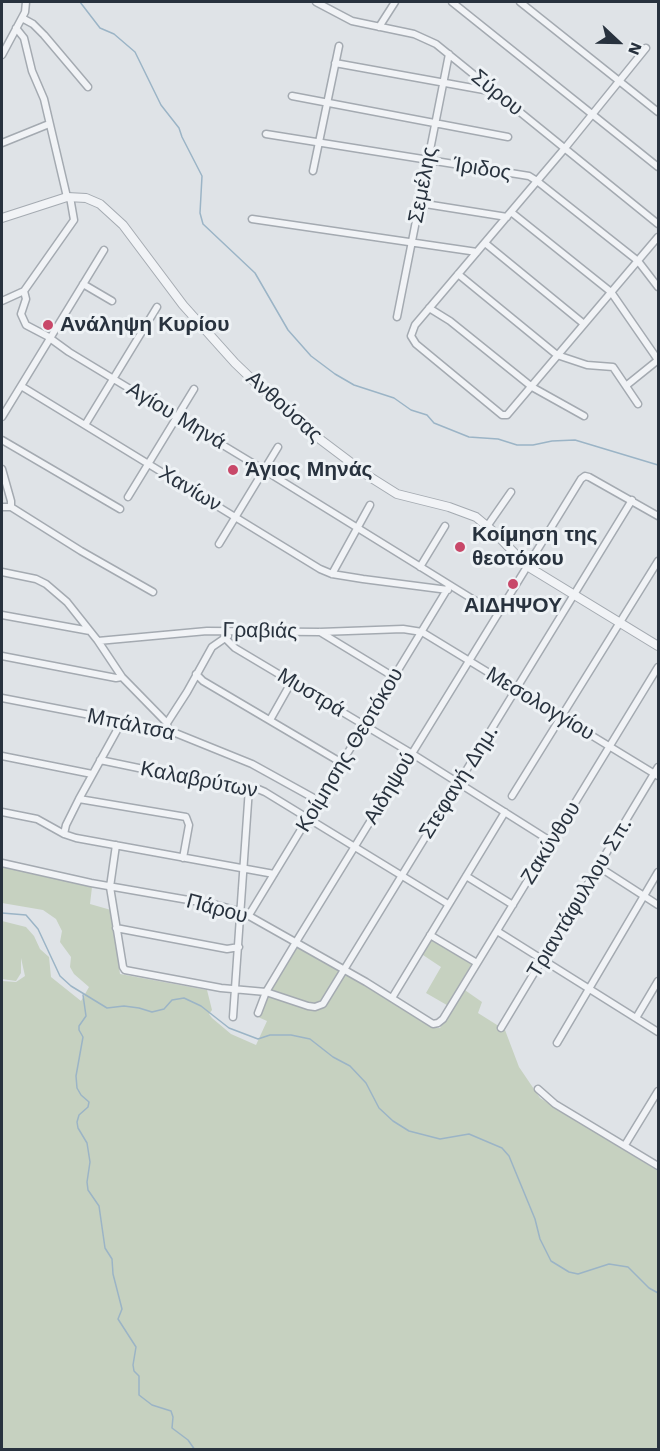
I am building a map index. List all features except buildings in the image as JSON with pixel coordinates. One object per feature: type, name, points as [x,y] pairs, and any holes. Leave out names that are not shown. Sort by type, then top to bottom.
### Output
[{"type":"street","points":[[2,55],[25,12],[26,2]]},
{"type":"street","name":"Σύρου","points":[[316,2],[352,21],[425,38],[449,54],[658,224]]},
{"type":"street","points":[[379,27],[395,2]]},
{"type":"street","points":[[452,2],[658,166]]},
{"type":"street","points":[[520,2],[658,112]]},
{"type":"street","points":[[22,18],[33,24],[44,35],[88,87]]},
{"type":"street","points":[[2,301],[24,291],[74,220],[41,91],[28,59],[24,38],[16,28]]},
{"type":"street","points":[[313,171],[339,46]]},
{"type":"street","points":[[646,48],[565,148],[415,325],[411,336],[416,344],[502,415],[507,415],[658,237]]},
{"type":"street","name":"Σεμέλης","points":[[397,317],[449,54]]},
{"type":"street","points":[[335,63],[496,92]]},
{"type":"street","points":[[292,96],[508,137]]},
{"type":"street","points":[[2,143],[49,124]]},
{"type":"street","name":"Ίριδος","points":[[266,134],[529,176],[638,261],[658,287]]},
{"type":"street","points":[[2,219],[69,197]]},
{"type":"street","name":"Ανθούσας","points":[[69,197],[94,201],[118,219],[183,305],[209,334],[266,394],[317,437],[370,477],[397,494],[476,517],[488,525],[527,566],[658,646]]},
{"type":"street","points":[[419,203],[509,214],[611,292],[658,360],[627,385]]},
{"type":"street","points":[[252,219],[477,252]]},
{"type":"street","points":[[485,243],[584,324]]},
{"type":"street","points":[[2,417],[104,250]]},
{"type":"street","points":[[458,274],[557,355],[587,365],[613,367],[638,404]]},
{"type":"street","points":[[83,284],[112,302]]},
{"type":"street","name":"Αγίου Μηνά","points":[[24,291],[26,299],[21,314],[27,326],[357,527],[449,587],[499,611]]},
{"type":"street","points":[[85,424],[157,307]]},
{"type":"street","points":[[429,308],[450,321],[532,387],[584,416]]},
{"type":"street","name":"Χανίων","points":[[21,386],[320,569],[332,574],[363,579],[449,587]]},
{"type":"street","points":[[128,497],[194,389]]},
{"type":"street","points":[[2,440],[120,510]]},
{"type":"street","points":[[219,544],[278,447]]},
{"type":"street","points":[[2,469],[11,501],[10,507]]},
{"type":"street","name":"Αιδηψού","points":[[258,1013],[266,992],[296,942],[581,479],[585,476],[589,477],[632,500]]},
{"type":"street","points":[[488,525],[511,492]]},
{"type":"street","points":[[632,500],[658,516]]},
{"type":"street","name":"Στεφανή Δημ.","points":[[266,992],[308,1006],[323,1004],[632,500]]},
{"type":"street","points":[[332,574],[370,505]]},
{"type":"street","points":[[2,507],[10,507],[153,592]]},
{"type":"street","points":[[420,567],[445,526]]},
{"type":"street","points":[[512,796],[658,561]]},
{"type":"street","points":[[2,572],[36,579],[46,584],[74,609],[122,676],[167,727],[212,647],[232,632]]},
{"type":"street","name":"Κοίμησης Θεοτόκου","points":[[249,915],[449,587]]},
{"type":"street","points":[[2,615],[90,631]]},
{"type":"street","name":"Γραβιάς","points":[[98,641],[207,631],[320,632],[403,629],[422,632]]},
{"type":"street","points":[[320,632],[394,677]]},
{"type":"street","name":"Μεσολογγίου","points":[[422,632],[656,775]]},
{"type":"street","name":"Μυστρά","points":[[225,638],[235,648],[411,753],[552,842]]},
{"type":"street","points":[[2,656],[116,678],[122,676]]},
{"type":"street","name":"Ζακύνθου","points":[[443,1019],[658,667]]},
{"type":"street","points":[[196,674],[203,681],[342,763]]},
{"type":"street","points":[[270,720],[292,681]]},
{"type":"street","name":"Μπάλτσα","points":[[2,698],[121,723],[167,727],[252,764],[319,801]]},
{"type":"street","points":[[64,834],[79,798],[121,723]]},
{"type":"street","points":[[2,756],[92,774]]},
{"type":"street","name":"Καλαβρύτων","points":[[100,760],[265,792],[448,904]]},
{"type":"street","name":"Τριαντάφυλλου Σπ.","points":[[501,1028],[656,775],[658,767]]},
{"type":"street","points":[[233,1017],[237,991],[249,788]]},
{"type":"street","points":[[79,798],[186,817],[189,825],[183,858]]},
{"type":"street","points":[[2,812],[37,819],[64,834],[274,874]]},
{"type":"street","points":[[392,998],[505,812]]},
{"type":"street","points":[[117,845],[110,887],[123,967],[129,972],[237,991],[266,992]]},
{"type":"street","name":"Πάρου","points":[[2,863],[110,887],[217,905],[242,912],[344,969],[432,1024],[443,1019]]},
{"type":"street","points":[[599,867],[658,905]]},
{"type":"street","points":[[557,1043],[658,872]]},
{"type":"street","points":[[466,876],[513,905]]},
{"type":"street","points":[[116,928],[227,949],[239,948]]},
{"type":"street","points":[[497,931],[658,1032]]},
{"type":"street","points":[[430,935],[477,963]]},
{"type":"street","points":[[636,1018],[658,981]]},
{"type":"street","points":[[538,1089],[555,1104],[658,1166]]},
{"type":"street","points":[[625,1146],[658,1091]]},
{"type":"green space","points":[[2,866],[92,887],[90,904],[111,910],[120,974],[207,990],[212,1010],[209,1014],[212,1018],[231,1034],[256,1045],[267,1021],[258,1017],[267,996],[297,946],[367,984],[436,1028],[440,1028],[452,1008],[426,993],[441,967],[420,953],[429,937],[472,963],[459,986],[482,1002],[478,1013],[505,1030],[519,1067],[540,1098],[658,1171],[658,1449],[2,1449],[2,981],[16,982],[25,976],[21,958],[21,973],[16,981],[2,979],[2,921],[26,927],[34,936],[40,949],[49,957],[51,977],[81,1001],[89,987],[74,974],[70,967],[71,957],[60,942],[62,931],[56,919],[43,910],[2,903]]},
{"type":"waterway","points":[[80,2],[100,28],[114,34],[135,52],[161,105],[179,128],[202,176],[200,213],[203,224],[255,273],[288,330],[311,356],[354,385],[394,398],[411,410],[427,415],[434,423],[469,437],[498,439],[517,445],[575,440],[658,465]]},
{"type":"waterway","points":[[2,913],[26,915],[38,929],[60,976],[71,986],[107,1008],[124,1006],[152,1012],[164,1009],[172,1000],[184,998],[201,1006],[229,1028],[258,1039],[270,1035],[291,1035],[310,1039],[333,1057],[350,1066],[366,1083],[379,1108],[409,1131],[440,1139],[469,1134],[502,1148],[509,1156],[535,1219],[540,1239],[551,1261],[569,1272],[578,1274],[609,1264],[628,1267],[649,1288],[658,1293]]},
{"type":"waterway","points":[[83,995],[86,1016],[79,1026],[83,1037],[76,1076],[77,1088],[89,1102],[88,1107],[79,1115],[77,1122],[87,1143],[90,1162],[88,1190],[99,1206],[105,1248],[112,1259],[113,1274],[122,1309],[118,1319],[136,1347],[133,1365],[134,1371],[139,1376],[139,1395],[152,1405],[171,1411],[172,1428],[188,1440],[195,1450]]},
{"type":"place","name":"Ανάληψη Κυρίου","points":[[48,325]]},
{"type":"place","name":"Άγιος Μηνάς","points":[[233,470]]},
{"type":"place","name":"Κοίμηση της θεοτόκου","points":[[460,547]]},
{"type":"place","name":"ΑΙΔΗΨΟΥ","points":[[513,584]]}]
